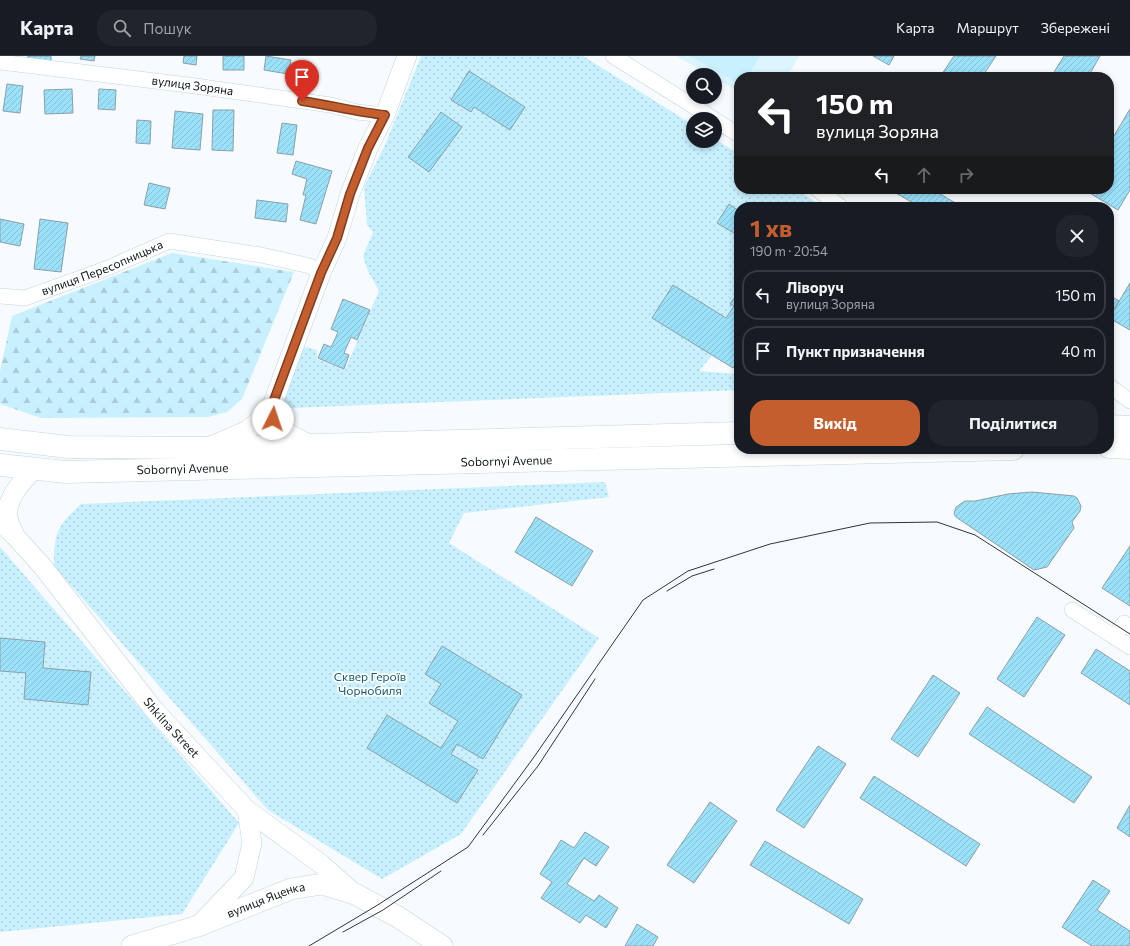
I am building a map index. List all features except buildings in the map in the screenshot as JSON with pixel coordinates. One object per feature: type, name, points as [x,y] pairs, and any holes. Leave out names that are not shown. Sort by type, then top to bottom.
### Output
[{"type":"main road","points":[[1114,426],[1130,427]]},
{"type":"main road","name":"Sobornyi Avenue","points":[[0,439],[68,447],[207,448],[734,433]]},
{"type":"main road","points":[[1114,447],[1130,448]]},
{"type":"main road","name":"Sobornyi Avenue","points":[[0,465],[66,472],[807,454]]},
{"type":"main road","name":"вулиця Яценка","points":[[136,946],[198,926],[291,889],[322,884],[354,894],[398,917],[442,946]]},
{"type":"street","points":[[207,448],[248,430],[270,411],[321,273],[337,238],[355,181],[368,148],[385,115],[407,56]]},
{"type":"street","points":[[613,56],[703,112]]},
{"type":"street","name":"вулиця Зоряна","points":[[0,62],[196,86],[331,105],[357,112],[385,115]]},
{"type":"street","points":[[722,124],[734,131]]},
{"type":"street","points":[[824,194],[834,202]]},
{"type":"street","name":"вулиця Пересопницька","points":[[0,296],[26,298],[108,268],[169,241],[261,255],[310,266],[321,273]]},
{"type":"street","points":[[1114,390],[1130,401]]},
{"type":"street","points":[[270,411],[276,425],[286,433],[309,444]]},
{"type":"street","name":"Shkilna Street","points":[[15,536],[8,518],[10,502],[18,487],[34,469]]},
{"type":"street","name":"Shkilna Street","points":[[0,522],[43,567],[155,712],[247,810],[321,864],[354,894]]},
{"type":"street","points":[[1072,610],[1130,647]]},
{"type":"street","points":[[1114,637],[1127,625]]},
{"type":"street","points":[[198,926],[244,878],[252,843],[247,810]]},
{"type":"shaded area","points":[[676,56],[799,56],[790,72],[734,72],[734,89],[722,83],[722,68],[697,68]]},
{"type":"green space","points":[[421,56],[583,56],[686,121],[686,148],[722,148],[722,143],[734,151],[734,194],[803,194],[816,202],[734,202],[734,329],[699,371],[734,374],[734,390],[290,408],[280,404],[301,348],[307,347],[317,350],[317,359],[345,370],[379,291],[368,271],[363,256],[373,232],[367,225],[364,187],[385,145]]},
{"type":"green space","points":[[690,56],[760,56],[751,72],[734,72],[734,81],[722,74],[722,68],[711,68]]},
{"type":"green space","points":[[172,253],[294,272],[242,399],[227,412],[208,417],[41,418],[0,404],[0,371],[12,316]]},
{"type":"green space","name":"Сквер Героїв Чорнобиля","points":[[605,482],[609,497],[464,513],[449,543],[599,638],[461,834],[382,879],[268,810],[54,566],[55,545],[58,531],[67,518],[81,504]]},
{"type":"green space","points":[[0,547],[239,823],[182,914],[0,932]]},
{"type":"tram line","points":[[309,946],[376,906],[468,847],[534,757],[643,600],[688,571],[770,544],[870,523],[937,522],[975,535],[1130,634]]},
{"type":"tram line","points":[[667,591],[692,576],[714,569]]},
{"type":"tram line","points":[[483,835],[538,766],[595,679]]},
{"type":"tram line","points":[[343,932],[383,910],[441,871]]},
{"type":"route","points":[[273,419],[270,411],[321,273],[337,238],[350,194],[368,148],[385,115],[357,112],[331,105],[302,101]]}]
